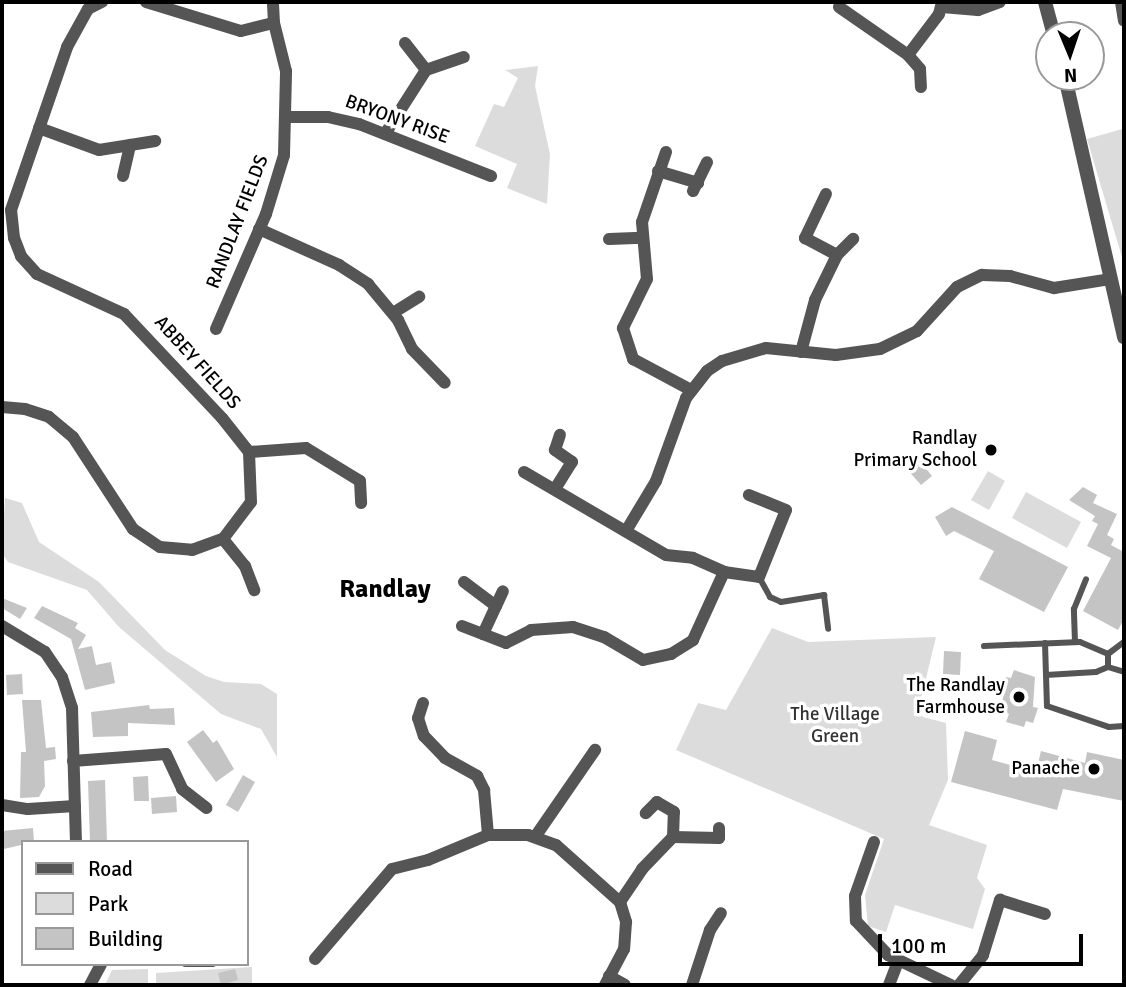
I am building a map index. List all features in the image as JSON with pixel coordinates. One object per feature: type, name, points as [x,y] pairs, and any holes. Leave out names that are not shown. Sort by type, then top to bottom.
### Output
[{"type":"street","name":"ABBEY FIELDS","points":[[102,2],[88,9],[67,47],[11,210],[21,256],[37,274],[124,314],[249,452]]},
{"type":"street","points":[[146,2],[241,31],[274,23]]},
{"type":"street","name":"RANDLAY FIELDS","points":[[216,329],[259,229],[284,155],[286,71],[274,23],[273,2]]},
{"type":"street","points":[[908,55],[942,4],[978,10],[1000,2]]},
{"type":"street","points":[[1045,2],[1050,21]]},
{"type":"street","points":[[1121,2],[1124,21]]},
{"type":"street","points":[[839,7],[908,55],[920,69],[921,88]]},
{"type":"street","points":[[405,43],[426,69]]},
{"type":"street","points":[[385,134],[426,69],[464,57]]},
{"type":"street","points":[[1068,91],[1124,337]]},
{"type":"street","name":"BRYONY RISE","points":[[287,117],[328,117],[385,134],[491,176]]},
{"type":"street","points":[[39,128],[99,150],[155,141]]},
{"type":"street","points":[[123,176],[130,145]]},
{"type":"street","points":[[667,152],[645,206],[642,238],[647,279],[623,328],[633,359],[691,390]]},
{"type":"street","points":[[658,172],[695,187],[707,162]]},
{"type":"street","points":[[826,194],[805,238],[838,255]]},
{"type":"street","points":[[259,229],[339,265],[368,284],[393,313],[412,349],[445,383]]},
{"type":"street","points":[[609,239],[642,238]]},
{"type":"street","points":[[801,352],[815,300],[838,255],[853,239]]},
{"type":"street","points":[[626,531],[656,481],[691,390],[707,371],[738,353],[766,348],[801,352],[861,353],[902,341],[917,331],[957,287],[982,275],[1010,275],[1054,288],[1111,279]]},
{"type":"street","points":[[393,313],[419,297]]},
{"type":"street","points":[[2,407],[25,409],[49,418],[73,437],[133,529],[160,547],[192,550],[223,538],[251,502],[249,452],[306,448],[360,481],[361,503]]},
{"type":"street","points":[[555,489],[572,462],[555,450],[560,435]]},
{"type":"street","points":[[524,472],[666,555],[693,558],[724,572],[760,578],[786,509],[750,495]]},
{"type":"street","points":[[223,538],[245,566],[254,590]]},
{"type":"street","points":[[462,626],[506,643],[531,629],[573,627],[604,638],[643,660],[671,654],[693,640],[724,572]]},
{"type":"street","points":[[464,582],[496,606]]},
{"type":"street","points":[[483,634],[503,592]]},
{"type":"street","points":[[2,626],[44,652],[62,677],[72,708],[76,840]]},
{"type":"street","points":[[424,703],[418,718],[424,736],[445,758],[477,776],[484,790],[488,835]]},
{"type":"street","points":[[535,838],[595,750]]},
{"type":"street","points":[[73,761],[166,754],[182,789],[206,808]]},
{"type":"street","points":[[620,901],[642,869],[673,837],[674,812],[657,802],[646,813]]},
{"type":"street","points":[[2,805],[28,809],[75,806]]},
{"type":"street","points":[[673,837],[719,838],[719,828]]},
{"type":"street","points":[[315,959],[392,869],[428,860],[488,835],[535,838],[556,845],[620,901],[626,922],[624,949],[607,981],[625,985]]},
{"type":"street","points":[[874,842],[855,896],[856,921],[898,961],[951,985]]},
{"type":"street","points":[[960,985],[983,955],[1000,900],[1045,914]]},
{"type":"street","points":[[692,985],[710,930],[721,913]]},
{"type":"street","points":[[889,985],[898,961]]},
{"type":"street","points":[[90,985],[100,966]]},
{"type":"lane","points":[[760,578],[770,597],[781,602],[824,595],[828,629]]},
{"type":"lane","points":[[1075,642],[1073,608],[1086,579]]},
{"type":"lane","points":[[984,646],[1075,642],[1090,643],[1108,654]]},
{"type":"lane","points":[[1108,654],[1124,642]]},
{"type":"lane","points":[[1045,643],[1047,706],[1109,727],[1124,726]]},
{"type":"lane","points":[[1009,645],[1009,655]]},
{"type":"lane","points":[[1108,654],[1108,667]]},
{"type":"lane","points":[[1046,675],[1108,667],[1124,672]]},
{"type":"green space","points":[[538,66],[535,86],[550,154],[547,204],[507,188],[517,164],[475,146],[494,104],[504,107],[518,78],[505,70]]},
{"type":"green space","points":[[1122,129],[1124,133],[1124,264],[1087,139]]},
{"type":"green space","points":[[988,471],[1005,481],[989,510],[971,500]]},
{"type":"green space","points":[[1026,492],[1081,522],[1067,548],[1012,518]]},
{"type":"green space","points":[[5,498],[22,503],[39,542],[99,582],[165,650],[206,676],[224,682],[261,684],[277,694],[277,757],[261,729],[221,714],[119,627],[87,590],[8,562],[2,553]]},
{"type":"green space","name":"The Village Green","points":[[772,628],[808,642],[936,637],[919,707],[923,717],[946,723],[948,780],[929,825],[987,845],[977,878],[985,889],[973,929],[895,905],[886,932],[868,926],[865,895],[884,839],[676,750],[698,703],[726,710]]},
{"type":"green space","points":[[252,967],[252,985],[156,985],[156,973]]},
{"type":"green space","points":[[148,969],[148,985],[105,985],[112,970]]},
{"type":"building","points":[[917,458],[932,476],[921,485],[906,468]]},
{"type":"building","points":[[1083,487],[1097,495],[1093,503],[1117,514],[1107,535],[1114,539],[1111,545],[1124,552],[1124,619],[1118,630],[1083,611],[1111,558],[1087,546],[1098,524],[1092,521],[1095,516],[1069,500]]},
{"type":"building","points":[[952,507],[1068,567],[1044,612],[979,579],[994,551],[954,531],[946,536],[935,517]]},
{"type":"building","points":[[2,598],[27,608],[20,619],[2,608]]},
{"type":"building","points":[[42,606],[78,623],[75,628],[86,635],[78,649],[92,646],[96,665],[111,662],[115,683],[85,690],[71,639],[34,618]]},
{"type":"building","points":[[944,651],[961,652],[960,675],[943,674]]},
{"type":"building","name":"The Randlay Farmhouse","points":[[1014,670],[1035,677],[1033,707],[1038,708],[1033,723],[1026,721],[1024,727],[1006,722],[1009,714],[1001,711],[1006,677],[1011,678]]},
{"type":"building","points":[[22,674],[23,694],[7,695],[6,675]]},
{"type":"building","points":[[22,700],[41,700],[46,748],[55,747],[56,759],[44,761],[45,786],[39,797],[20,798],[21,752],[26,752]]},
{"type":"building","points":[[149,705],[150,709],[174,708],[175,725],[128,723],[128,736],[93,737],[91,712]]},
{"type":"building","points":[[203,730],[213,743],[217,740],[234,769],[216,782],[187,742]]},
{"type":"building","points":[[965,731],[997,740],[992,760],[1036,772],[1041,751],[1085,763],[1087,752],[1124,760],[1124,801],[1063,789],[1057,810],[951,782]]},
{"type":"building","points":[[243,775],[255,782],[238,812],[226,805]]},
{"type":"building","points":[[148,776],[149,801],[134,801],[133,777]]},
{"type":"building","points":[[105,780],[107,840],[90,840],[88,781]]},
{"type":"building","points":[[176,796],[177,812],[152,814],[151,798]]},
{"type":"building","points":[[33,828],[34,840],[21,840],[21,845],[4,849],[2,831]]},
{"type":"building","points":[[235,969],[238,980],[221,985],[218,973]]},
{"type":"place","name":"Randlay Primary School","points":[[991,450]]},
{"type":"place","name":"The Randlay Farmhouse","points":[[1019,697]]},
{"type":"place","name":"Panache","points":[[1094,769]]},
{"type":"district","name":"Randlay","points":[[385,590]]}]
